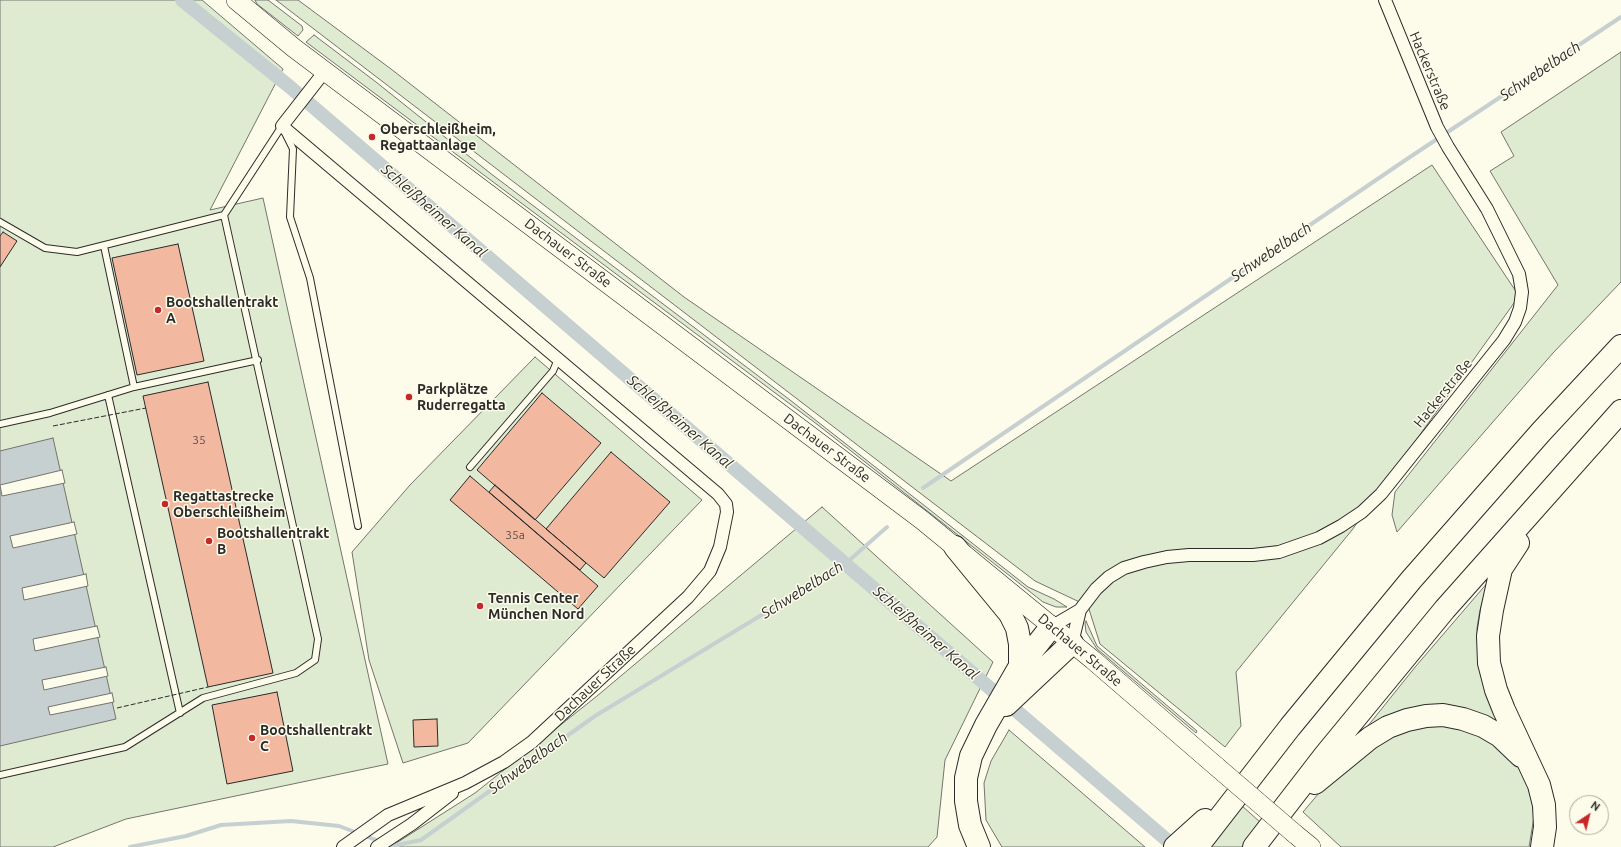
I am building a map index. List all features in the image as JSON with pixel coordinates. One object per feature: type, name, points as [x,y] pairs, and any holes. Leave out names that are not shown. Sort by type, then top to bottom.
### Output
[{"type":"highway","points":[[1185,845],[1246,783],[1349,654],[1411,580],[1532,442],[1621,346]]},
{"type":"highway","points":[[1254,847],[1325,755],[1445,609],[1576,460],[1621,412]]},
{"type":"highway","points":[[1542,847],[1545,827],[1544,805],[1539,785],[1496,690],[1489,663],[1488,636],[1501,569],[1528,526],[1576,460]]},
{"type":"highway","points":[[955,547],[1010,614],[1017,628],[1020,644],[1018,679]]},
{"type":"highway","points":[[979,847],[970,825],[966,801],[966,778],[971,756],[986,725],[1018,679],[1051,627]]},
{"type":"highway","points":[[1018,679],[1072,643]]},
{"type":"highway","points":[[1282,811],[1370,738],[1388,727],[1407,720],[1426,716],[1443,715],[1463,719],[1483,726],[1500,736],[1530,763]]},
{"type":"main road","name":"Dachauer Straße","points":[[236,0],[325,71],[854,467],[1072,643],[1311,847]]},
{"type":"street","name":"Hackerstraße","points":[[1051,627],[1080,610],[1096,589],[1108,578],[1124,568],[1167,557],[1253,555],[1278,552],[1319,538],[1341,526],[1362,512],[1381,494],[1499,346],[1515,322],[1520,308],[1522,292],[1519,274],[1487,209],[1448,147],[1438,127],[1385,0]]},
{"type":"street","points":[[282,126],[325,71]]},
{"type":"street","name":"Dachauer Straße","points":[[282,126],[718,494],[726,504],[720,547],[710,571],[688,597],[532,742],[504,762],[465,783],[388,816],[346,845]]},
{"type":"street","name":"Hackerstraße","points":[[1072,643],[1080,610]]},
{"type":"street","name":"Dachauer Straße","points":[[377,847],[412,824],[465,783]]},
{"type":"lane","points":[[0,222],[44,248],[77,252],[224,215],[282,126]]},
{"type":"lane","points":[[282,126],[293,149],[290,217],[310,278],[358,526]]},
{"type":"lane","points":[[0,774],[125,747],[203,698],[296,673],[315,660],[318,639],[258,360],[224,215]]},
{"type":"lane","points":[[104,246],[134,387]]},
{"type":"lane","points":[[470,467],[553,371],[558,359]]},
{"type":"lane","points":[[0,424],[50,413],[134,387],[258,360]]},
{"type":"lane","points":[[108,395],[180,713]]},
{"type":"green space","name":"Regattastrecke Oberschleißheim","points":[[0,0],[202,0],[283,69],[210,210],[263,198],[388,764],[126,819],[53,847],[0,847]]},
{"type":"green space","points":[[255,0],[268,0],[302,26],[303,30],[298,36],[257,4]]},
{"type":"green space","points":[[276,0],[298,0],[391,69],[684,297],[951,481],[1432,165],[1519,296],[1352,530],[1236,672],[1241,726],[1225,747],[1100,644],[1088,606],[1035,581]]},
{"type":"green space","points":[[314,35],[376,82],[490,173],[790,400],[1028,587],[1067,607],[1056,607],[1043,602],[818,425],[306,42]]},
{"type":"green space","points":[[1621,52],[1621,282],[1553,353],[1397,532],[1392,515],[1395,492],[1558,285],[1490,171],[1514,156],[1501,132]]},
{"type":"green space","name":"Tennis Center München Nord","points":[[535,357],[702,500],[468,743],[403,763],[369,660],[352,552],[410,485]]},
{"type":"green space","points":[[822,507],[993,662],[945,760],[937,837],[928,847],[390,847],[475,793],[597,696]]},
{"type":"green space","points":[[1489,581],[1480,610],[1477,628],[1478,656],[1507,732],[1491,722],[1363,732],[1416,666]]},
{"type":"green space","points":[[1086,621],[1097,646],[1197,731],[1196,733],[1097,649],[1086,632]]},
{"type":"green space","points":[[1424,723],[1472,729],[1507,752],[1521,771],[1531,792],[1534,817],[1529,847],[1341,847],[1303,812],[1319,793],[1376,741]]},
{"type":"green space","points":[[1009,730],[1145,847],[1002,847],[986,820],[984,783],[991,761]]},
{"type":"green space","points":[[1241,805],[1260,822],[1242,847],[1209,847]]},
{"type":"shaded area","points":[[53,438],[116,719],[0,746],[0,451]]},
{"type":"pier","points":[[62,470],[65,483],[2,496],[0,485]]},
{"type":"pier","points":[[74,522],[77,534],[13,548],[10,536]]},
{"type":"pier","points":[[86,574],[88,586],[24,600],[22,588]]},
{"type":"pier","points":[[97,626],[100,637],[35,651],[33,639]]},
{"type":"pier","points":[[106,667],[108,676],[44,690],[42,680]]},
{"type":"pier","points":[[112,693],[114,702],[50,715],[48,707]]},
{"type":"building","points":[[3,232],[17,241],[0,267],[0,236]]},
{"type":"building","name":"Bootshallentrakt A","points":[[178,244],[204,361],[137,375],[112,258]]},
{"type":"building","name":"Bootshallentrakt B","points":[[208,382],[273,673],[208,687],[143,396]]},
{"type":"building","points":[[542,393],[601,443],[535,520],[477,470]]},
{"type":"building","points":[[611,452],[670,502],[604,578],[546,529]]},
{"type":"building","points":[[470,476],[598,586],[578,609],[450,500]]},
{"type":"building","points":[[495,485],[586,563],[580,570],[489,492]]},
{"type":"building","name":"Bootshallentrakt C","points":[[277,692],[293,771],[227,784],[212,705]]},
{"type":"building","points":[[437,719],[438,746],[414,747],[413,720]]},
{"type":"waterway","name":"Schleißheimer Kanal","points":[[182,0],[290,87],[1175,847]]},
{"type":"waterway","name":"Schwebelbach","points":[[923,488],[1407,159],[1621,17]]},
{"type":"waterway","name":"Schwebelbach","points":[[130,847],[186,836],[221,825],[291,821],[339,826],[392,846],[421,840],[595,716],[844,565],[887,527]]},
{"type":"fence","points":[[53,426],[146,408]]},
{"type":"fence","points":[[117,708],[208,687]]},
{"type":"place","name":"Oberschleißheim, Regattaanlage","points":[[372,137]]},
{"type":"place","name":"Bootshallentrakt A","points":[[158,310]]},
{"type":"place","name":"Parkplätze Ruderregatta","points":[[409,397]]},
{"type":"place","name":"Regattastrecke Oberschleißheim","points":[[165,504]]},
{"type":"place","name":"Bootshallentrakt B","points":[[209,541]]},
{"type":"place","name":"Tennis Center München Nord","points":[[480,606]]},
{"type":"place","name":"Bootshallentrakt C","points":[[252,738]]}]
